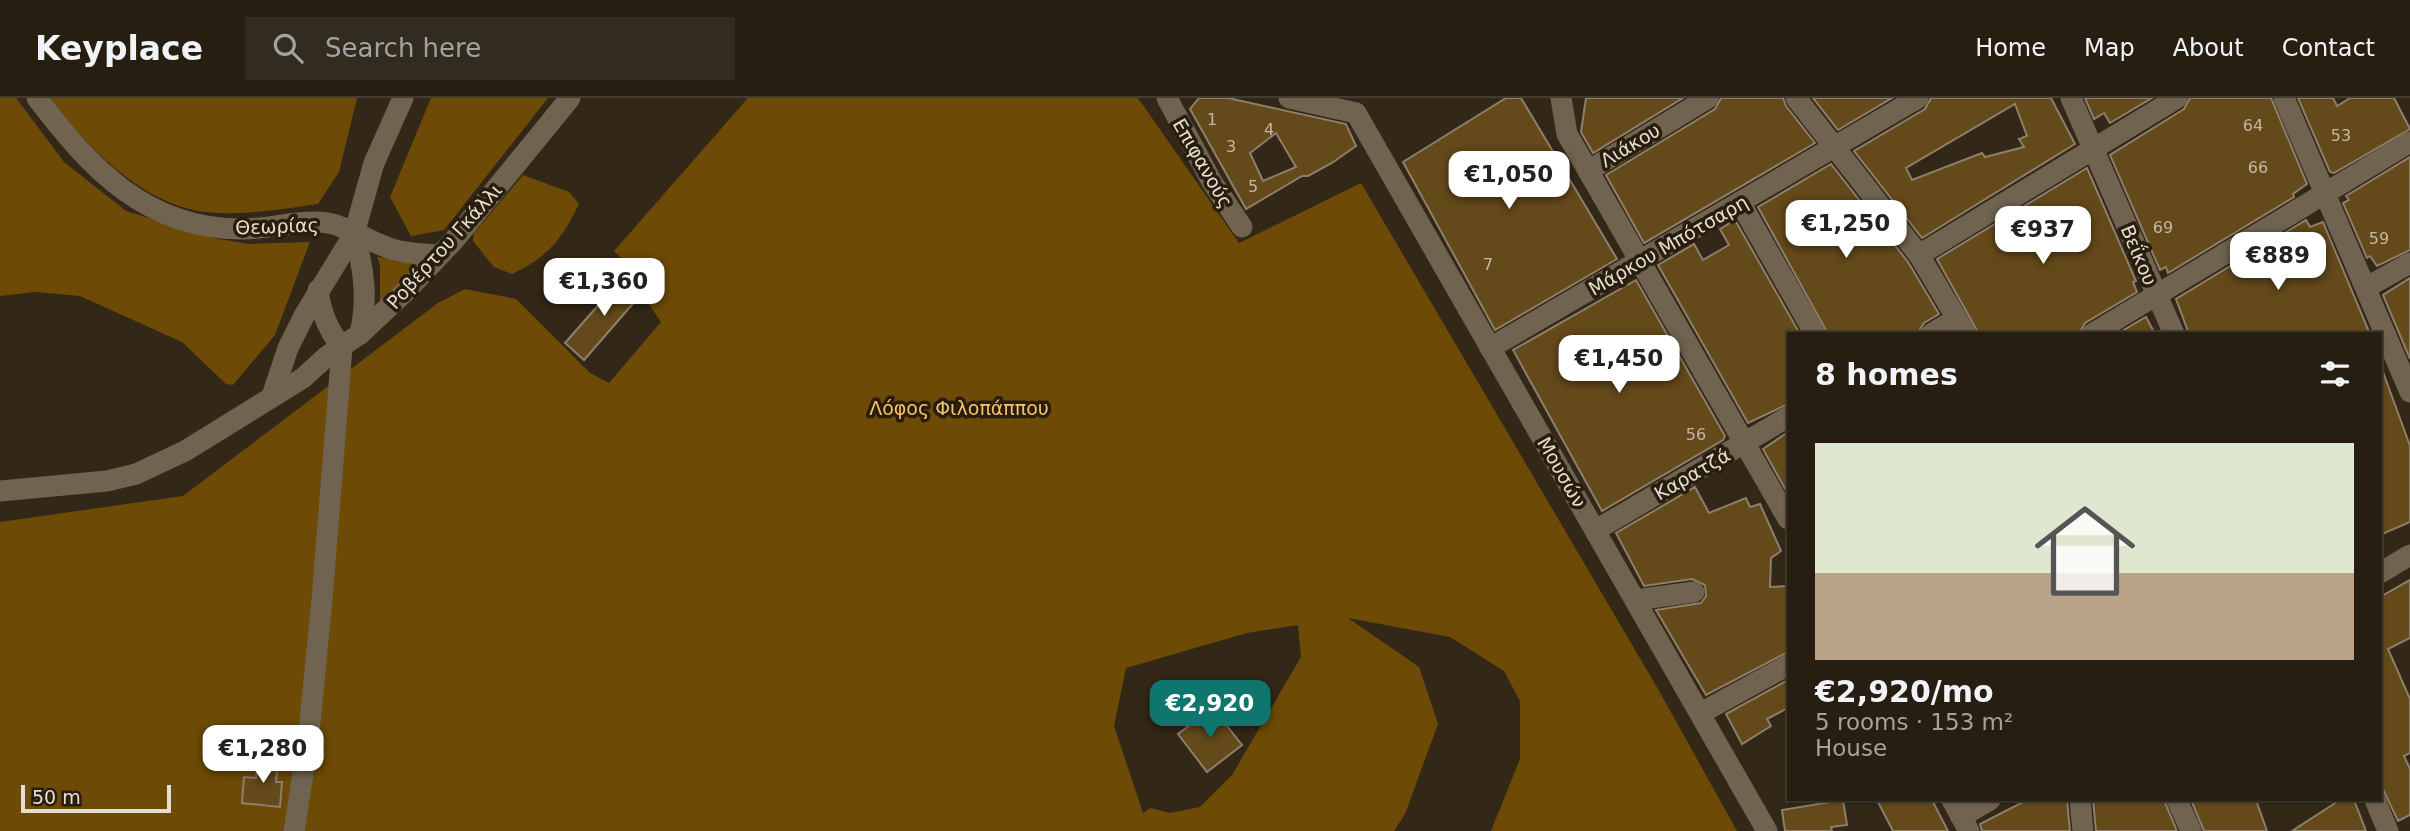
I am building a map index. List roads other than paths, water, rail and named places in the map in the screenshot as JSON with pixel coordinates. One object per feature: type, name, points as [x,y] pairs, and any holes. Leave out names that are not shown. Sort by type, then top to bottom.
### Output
[{"type":"street","name":"Θεωρίας","points":[[37,98],[93,167],[126,192],[163,213],[218,227],[243,229],[328,223],[399,251],[439,255]]},
{"type":"street","points":[[272,396],[288,348],[318,290],[354,234],[374,163],[403,98]]},
{"type":"street","name":"Ροβέρτου Γκάλλι","points":[[0,491],[107,481],[136,474],[185,451],[303,378],[387,310],[439,255],[570,98]]},
{"type":"street","name":"Επιφανούς","points":[[1167,98],[1212,182],[1242,227]]},
{"type":"street","points":[[1294,98],[1359,106]]},
{"type":"street","points":[[1561,98],[1567,134],[1744,444],[1779,483],[1787,515]]},
{"type":"street","name":"Λιάκου","points":[[1588,171],[1708,98]]},
{"type":"street","points":[[1796,98],[1919,255],[1961,327],[1940,332]]},
{"type":"street","name":"Μάρκου Μπότσαρη","points":[[1490,348],[1741,204],[1834,146],[1889,106],[1918,98]]},
{"type":"street","name":"Βεΐκου","points":[[2071,98],[2173,332]]},
{"type":"street","points":[[1919,255],[2177,98]]},
{"type":"street","points":[[2284,98],[2410,392]]},
{"type":"street","name":"Μουσών","points":[[1359,106],[1490,348],[1702,713],[1767,831]]},
{"type":"street","points":[[2095,332],[2410,142]]},
{"type":"street","points":[[1741,204],[1814,332]]},
{"type":"street","points":[[354,234],[364,268],[365,311],[360,334]]},
{"type":"street","points":[[2367,287],[2410,262]]},
{"type":"street","points":[[294,831],[308,742],[342,348],[328,330],[320,309],[318,290]]},
{"type":"street","name":"Καρατζά","points":[[1596,530],[1787,419]]},
{"type":"street","points":[[2382,572],[2410,555]]},
{"type":"street","points":[[1635,600],[1694,592]]},
{"type":"street","points":[[1702,713],[1787,666]]},
{"type":"street","points":[[1961,816],[1988,801]]},
{"type":"street","points":[[2080,801],[2083,831]]},
{"type":"street","points":[[2177,801],[2191,831]]},
{"type":"street","points":[[2375,801],[2388,831]]},
{"type":"park label","name":"Λόφος Φιλοπάππου","points":[[959,408]]}]
